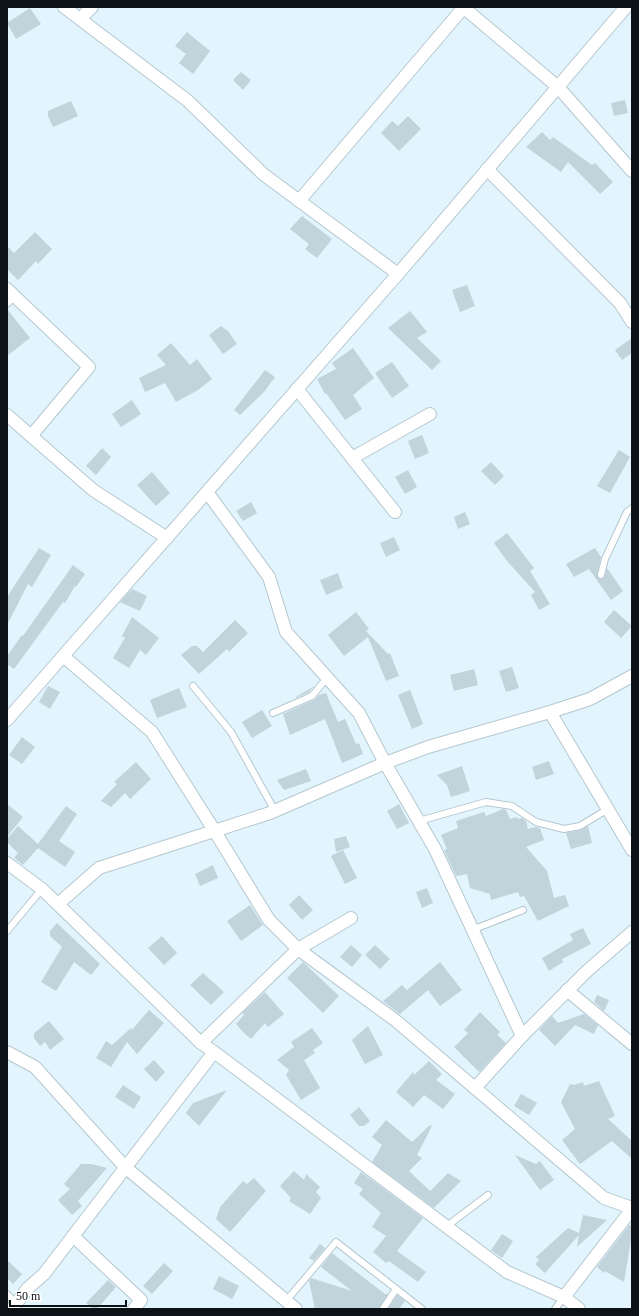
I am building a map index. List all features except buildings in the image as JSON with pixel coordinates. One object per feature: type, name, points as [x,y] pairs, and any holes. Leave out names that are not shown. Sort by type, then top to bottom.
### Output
[{"type":"street","points":[[64,7],[188,101],[263,174],[398,274]]},
{"type":"street","points":[[80,19],[92,7]]},
{"type":"street","points":[[299,201],[464,7],[558,87],[632,171]]},
{"type":"street","points":[[7,720],[398,274],[626,7]]},
{"type":"street","points":[[488,169],[620,303],[632,322]]},
{"type":"street","points":[[10,296],[89,367],[31,436]]},
{"type":"street","points":[[297,389],[395,512]]},
{"type":"street","points":[[352,458],[430,414]]},
{"type":"street","points":[[7,415],[94,490],[167,538]]},
{"type":"street","points":[[208,492],[269,577],[286,632],[359,713],[385,763],[435,849],[522,1036]]},
{"type":"street","points":[[63,656],[152,732],[269,920],[298,949],[395,1020],[604,1198],[632,1208],[564,1297]]},
{"type":"street","points":[[58,904],[99,868],[275,810],[428,746],[550,712],[590,699],[632,676]]},
{"type":"street","points":[[550,712],[632,850]]},
{"type":"street","points":[[7,863],[42,889],[201,1043],[507,1272],[564,1297],[579,1309]]},
{"type":"street","points":[[201,1043],[298,949],[351,918]]},
{"type":"street","points":[[475,1088],[522,1036],[586,971],[632,932]]},
{"type":"street","points":[[568,990],[627,1032],[632,1044]]},
{"type":"street","points":[[7,1052],[35,1067],[125,1167],[290,1306]]},
{"type":"street","points":[[14,1306],[28,1288],[44,1274],[214,1052]]},
{"type":"street","points":[[73,1236],[141,1300],[134,1309]]},
{"type":"lane","points":[[601,575],[605,559],[627,512],[632,508]]},
{"type":"lane","points":[[273,713],[312,696],[327,678]]},
{"type":"lane","points":[[193,686],[231,732],[275,810]]},
{"type":"lane","points":[[419,821],[486,802],[512,806],[536,822],[564,829],[580,826],[608,809]]},
{"type":"lane","points":[[7,932],[42,889]]},
{"type":"lane","points":[[472,930],[522,910]]},
{"type":"lane","points":[[447,1226],[488,1195]]},
{"type":"lane","points":[[290,1306],[336,1242],[422,1309]]},
{"type":"lane","points":[[383,1309],[396,1289]]},
{"type":"lane","points":[[7,1294],[14,1306]]},
{"type":"lane","points":[[554,1309],[564,1297]]}]
